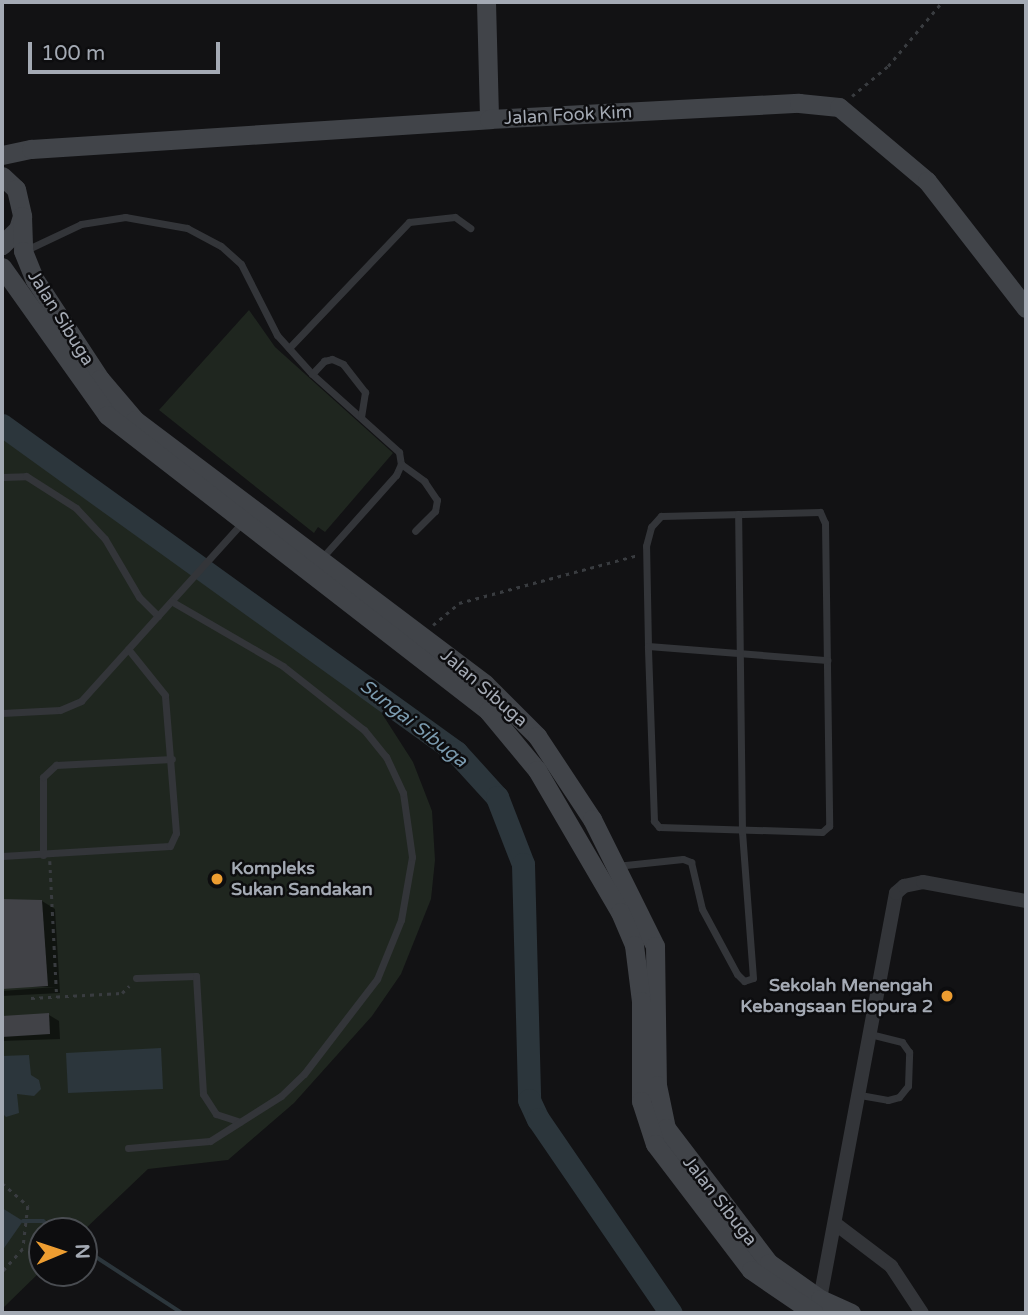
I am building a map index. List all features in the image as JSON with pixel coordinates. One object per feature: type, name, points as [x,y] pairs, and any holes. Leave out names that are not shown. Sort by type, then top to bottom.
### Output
[{"type":"main road","points":[[486,2],[489,119]]},
{"type":"main road","name":"Jalan Fook Kim","points":[[2,155],[22,150],[489,119],[799,103],[839,107]]},
{"type":"main road","points":[[839,107],[927,181],[1026,308]]},
{"type":"main road","points":[[4,177],[22,150]]},
{"type":"main road","name":"Jalan Sibuga","points":[[4,177],[16,189],[22,216],[23,251],[43,291],[127,412],[424,636],[518,713],[567,777],[616,866],[657,956],[657,1085],[666,1128],[761,1255],[817,1306]]},
{"type":"main road","points":[[2,245],[18,229],[22,216]]},
{"type":"main road","name":"Jalan Sibuga","points":[[2,267],[22,289],[107,415],[488,711],[537,770],[620,912],[634,945],[640,989],[639,1089],[655,1144],[751,1270],[817,1306],[851,1313]]},
{"type":"street","points":[[817,1306],[837,1225],[892,906],[904,886],[935,883],[1026,901]]},
{"type":"street","points":[[837,1225],[891,1266],[922,1313]]},
{"type":"lane","points":[[23,251],[81,224],[125,217],[187,228],[221,246],[241,264],[277,335],[312,374],[399,452],[401,464],[424,481],[437,500],[435,511],[415,531]]},
{"type":"lane","points":[[289,348],[409,222],[455,217],[470,228]]},
{"type":"lane","points":[[312,374],[324,361],[332,359],[343,364],[365,392],[361,417]]},
{"type":"lane","points":[[321,559],[401,464]]},
{"type":"lane","points":[[2,477],[26,476],[76,508],[105,539],[139,597],[158,616]]},
{"type":"lane","points":[[820,512],[823,516],[829,826],[822,832],[741,832],[656,825],[646,553],[647,537],[661,516],[820,512]]},
{"type":"lane","points":[[616,866],[683,859],[691,862],[702,909],[737,974],[750,981],[756,968],[741,832],[738,514]]},
{"type":"lane","points":[[2,713],[72,706],[243,523]]},
{"type":"lane","points":[[128,1148],[210,1141],[304,1074],[377,979],[401,920],[412,857],[410,826],[403,793],[386,757],[364,730],[272,659],[172,601]]},
{"type":"lane","points":[[648,646],[827,660]]},
{"type":"lane","points":[[2,856],[170,846],[176,833],[165,695],[128,649]]},
{"type":"lane","points":[[46,854],[41,787],[43,777],[56,765],[172,759]]},
{"type":"lane","points":[[136,978],[196,976],[203,1094],[216,1114],[240,1122]]},
{"type":"lane","points":[[860,1095],[888,1100],[899,1097],[908,1086],[909,1052],[902,1042],[871,1034]]},
{"type":"path","points":[[839,107],[888,66],[942,2]]},
{"type":"path","points":[[424,636],[443,612],[459,603],[646,553]]},
{"type":"path","points":[[46,854],[57,996]]},
{"type":"path","points":[[31,998],[122,993]]},
{"type":"path","points":[[2,1183],[22,1197],[28,1216],[23,1249],[2,1272]]},
{"type":"shaded area","points":[[249,310],[275,347],[393,453],[325,532],[318,527],[314,533],[159,410]]},
{"type":"shaded area","name":"Kompleks Sukan Sandakan","points":[[2,436],[379,709],[413,762],[432,811],[435,860],[431,899],[401,974],[372,1016],[294,1103],[228,1160],[148,1169],[98,1217],[28,1217],[28,1284],[2,1309]]},
{"type":"shaded area","points":[[161,1048],[163,1089],[68,1093],[66,1053]]},
{"type":"shaded area","points":[[29,1055],[31,1075],[39,1080],[41,1089],[34,1096],[17,1094],[19,1113],[6,1117],[2,1113],[2,1056]]},
{"type":"shaded area","points":[[2,1208],[23,1221],[2,1251]]},
{"type":"building","points":[[2,899],[42,900],[48,986],[2,989]]},
{"type":"building","points":[[49,1013],[50,1034],[2,1037],[2,1016]]},
{"type":"waterway","name":"Sungai Sibuga","points":[[2,425],[456,752],[497,797],[523,864],[529,1100],[538,1119],[671,1313]]},
{"type":"waterway","points":[[23,1221],[28,1221]]},
{"type":"waterway","points":[[98,1258],[182,1313]]},
{"type":"place","name":"Kompleks Sukan Sandakan","points":[[217,879]]},
{"type":"place","name":"Sekolah Menengah Kebangsaan Elopura 2","points":[[947,996]]}]
